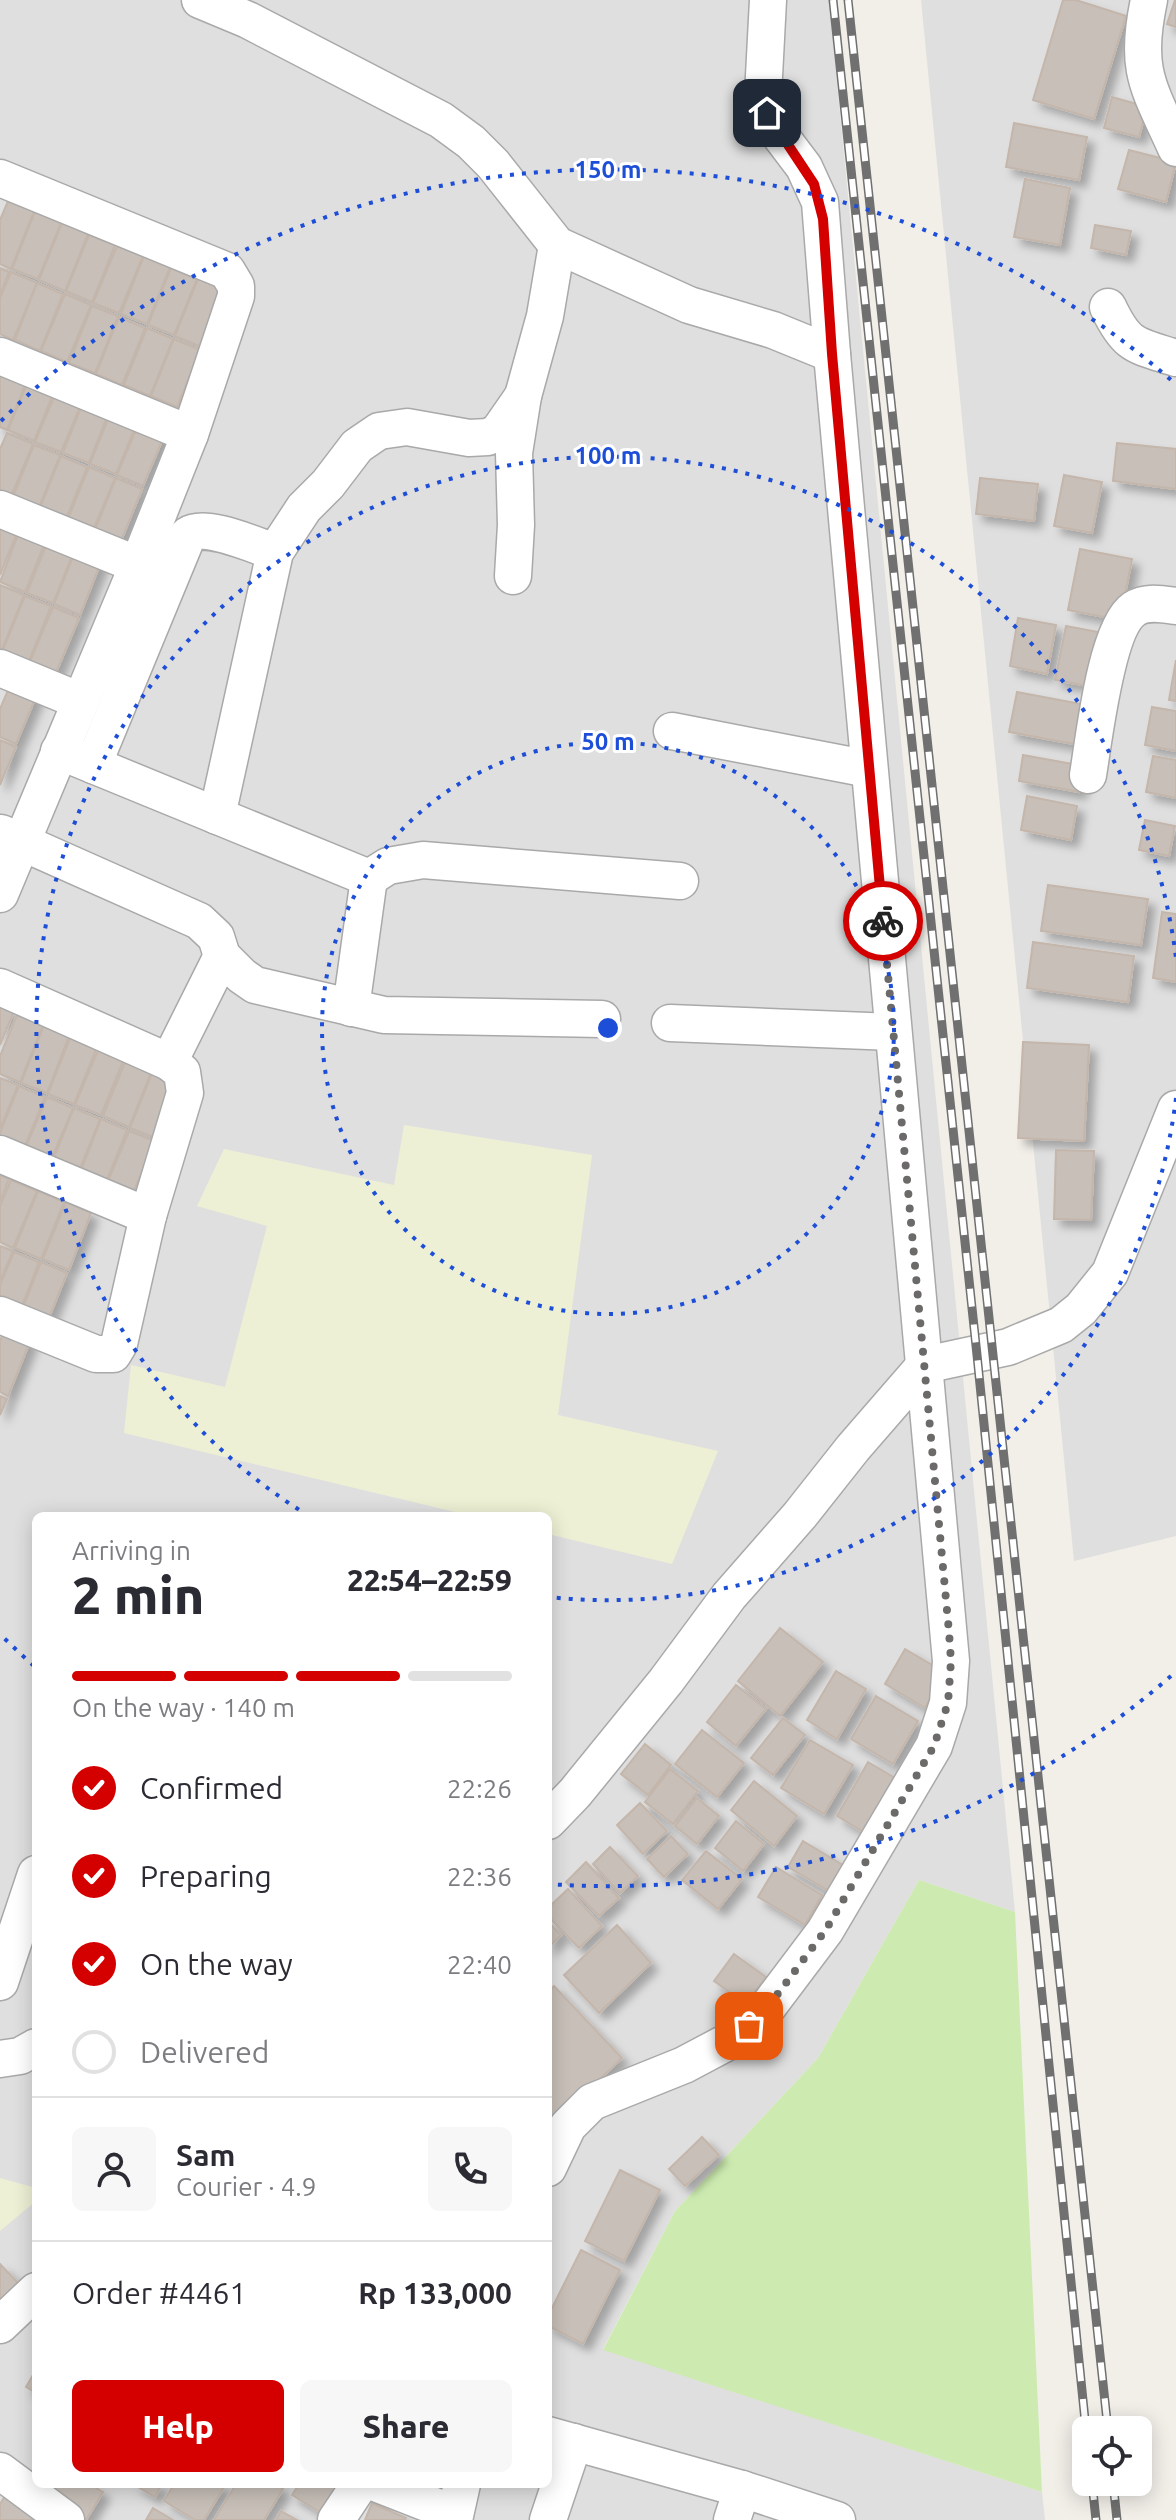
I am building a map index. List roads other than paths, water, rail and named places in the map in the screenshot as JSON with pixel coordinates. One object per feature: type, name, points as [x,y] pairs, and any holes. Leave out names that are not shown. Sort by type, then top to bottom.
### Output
[{"type":"street","points":[[200,0],[248,20],[441,120],[471,142],[493,164],[557,245],[689,305],[773,330],[832,354]]},
{"type":"street","points":[[552,2160],[568,2126],[592,2102],[684,2065],[733,2039],[764,2012],[825,1931],[934,1746],[948,1703],[951,1661],[820,202],[804,167],[772,122],[763,95],[768,0]]},
{"type":"street","points":[[1149,0],[1141,61],[1145,81],[1176,148]]},
{"type":"street","points":[[0,178],[227,271],[236,286],[236,296],[190,434],[59,751],[11,838],[0,894]]},
{"type":"street","points":[[513,576],[516,525],[514,453],[523,396],[545,316],[557,245]]},
{"type":"street","points":[[1108,307],[1121,334],[1132,342],[1176,358]]},
{"type":"street","points":[[0,356],[190,434]]},
{"type":"street","points":[[217,816],[275,552],[304,508],[328,484],[357,446],[379,431],[407,427],[469,438],[488,437],[498,432],[523,396]]},
{"type":"street","points":[[0,509],[138,565]]},
{"type":"street","points":[[93,765],[188,535],[197,530],[209,531],[275,552]]},
{"type":"street","points":[[1088,775],[1113,641],[1124,618],[1136,607],[1150,603],[1176,606]]},
{"type":"street","points":[[0,668],[80,701]]},
{"type":"street","points":[[672,731],[869,769]]},
{"type":"street","points":[[59,751],[369,878]]},
{"type":"street","points":[[11,838],[199,921],[216,937],[222,956],[255,985],[384,1015],[602,1019]]},
{"type":"street","points":[[351,1008],[369,878],[388,866],[423,860],[680,881]]},
{"type":"street","points":[[169,1062],[222,956]]},
{"type":"street","points":[[0,987],[169,1062],[182,1072],[185,1093],[148,1216],[119,1344],[113,1354],[96,1354],[0,1315]]},
{"type":"street","points":[[670,1023],[893,1032]]},
{"type":"street","points":[[552,1817],[657,1692],[748,1573],[925,1365],[1008,1347],[1061,1325],[1081,1309],[1110,1273],[1176,1109]]},
{"type":"street","points":[[0,1154],[148,1216]]},
{"type":"street","points":[[0,1982],[32,1886]]},
{"type":"street","points":[[0,2059],[20,2056],[32,2049]]},
{"type":"street","points":[[0,2325],[32,2295]]},
{"type":"street","points":[[548,2520],[561,2438],[737,2505],[837,2520]]},
{"type":"street","points":[[0,2471],[66,2520]]},
{"type":"street","points":[[336,2520],[357,2488]]},
{"type":"street","points":[[392,2488],[457,2506]]},
{"type":"railway","points":[[833,0],[977,1355],[1085,2416]]},
{"type":"railway","points":[[848,0],[1107,2416]]},
{"type":"railway","points":[[1093,2496],[1096,2520]]},
{"type":"railway","points":[[1114,2496],[1117,2520]]}]
